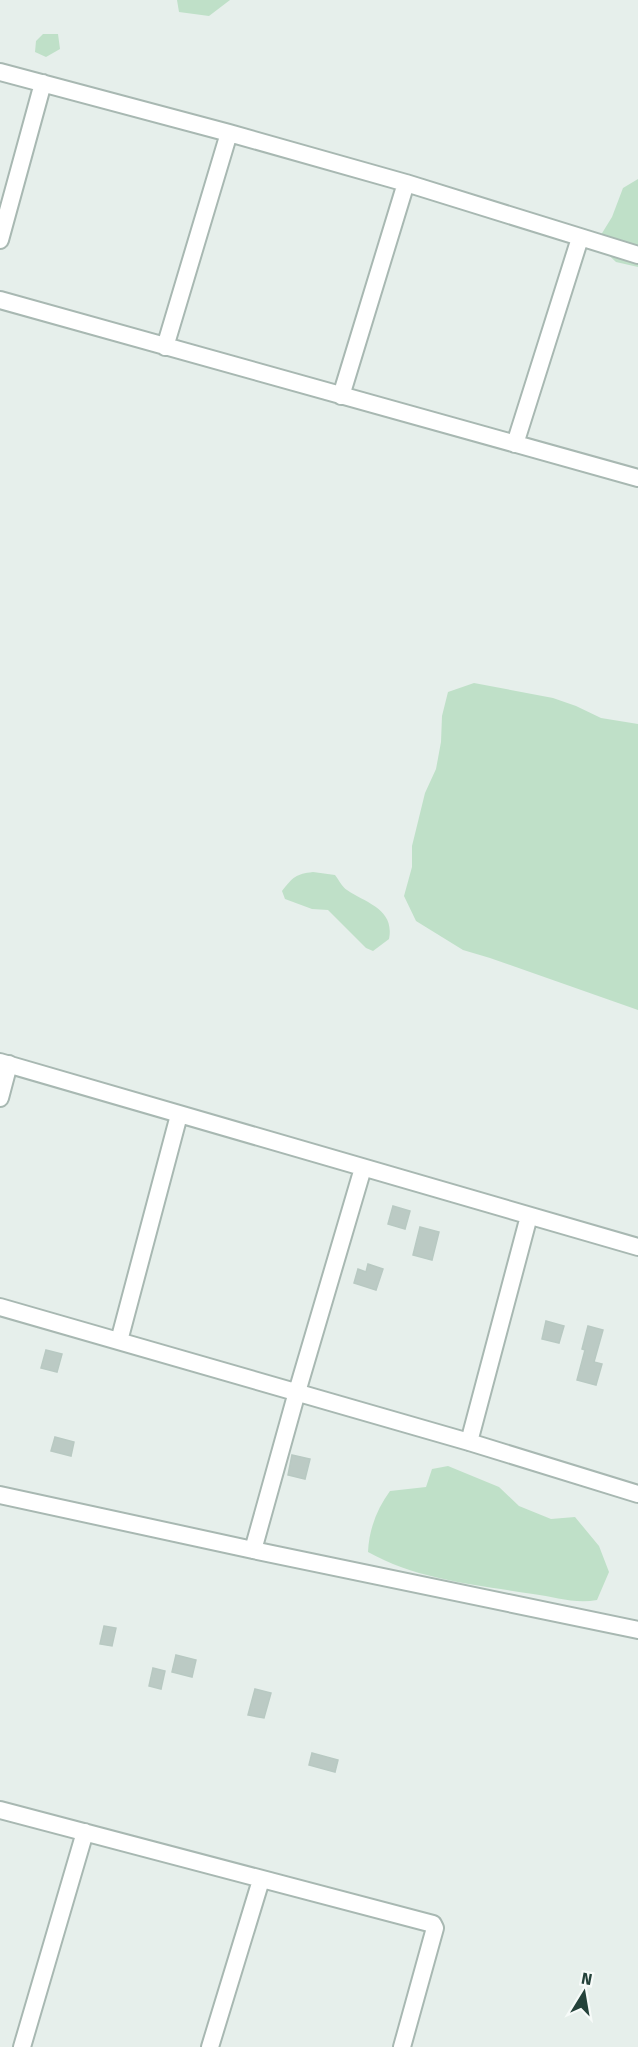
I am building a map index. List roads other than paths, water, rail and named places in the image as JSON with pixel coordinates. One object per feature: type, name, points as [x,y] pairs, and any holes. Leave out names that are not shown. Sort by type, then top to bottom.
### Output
[{"type":"street","points":[[0,72],[406,183],[638,255]]},
{"type":"street","points":[[0,240],[43,83]]},
{"type":"street","points":[[165,347],[229,133]]},
{"type":"street","points":[[341,396],[406,183]]},
{"type":"street","points":[[515,444],[580,237]]},
{"type":"street","points":[[0,300],[638,478]]},
{"type":"street","points":[[0,1098],[5,1063],[638,1247]]},
{"type":"street","points":[[118,1341],[179,1115]]},
{"type":"street","points":[[253,1550],[363,1168]]},
{"type":"street","points":[[469,1442],[529,1216]]},
{"type":"street","points":[[0,1307],[469,1442],[638,1494]]},
{"type":"street","points":[[0,1495],[638,1630]]},
{"type":"street","points":[[0,1810],[434,1925],[402,2047]]},
{"type":"street","points":[[22,2047],[85,1832]]},
{"type":"street","points":[[210,2047],[261,1880]]}]
